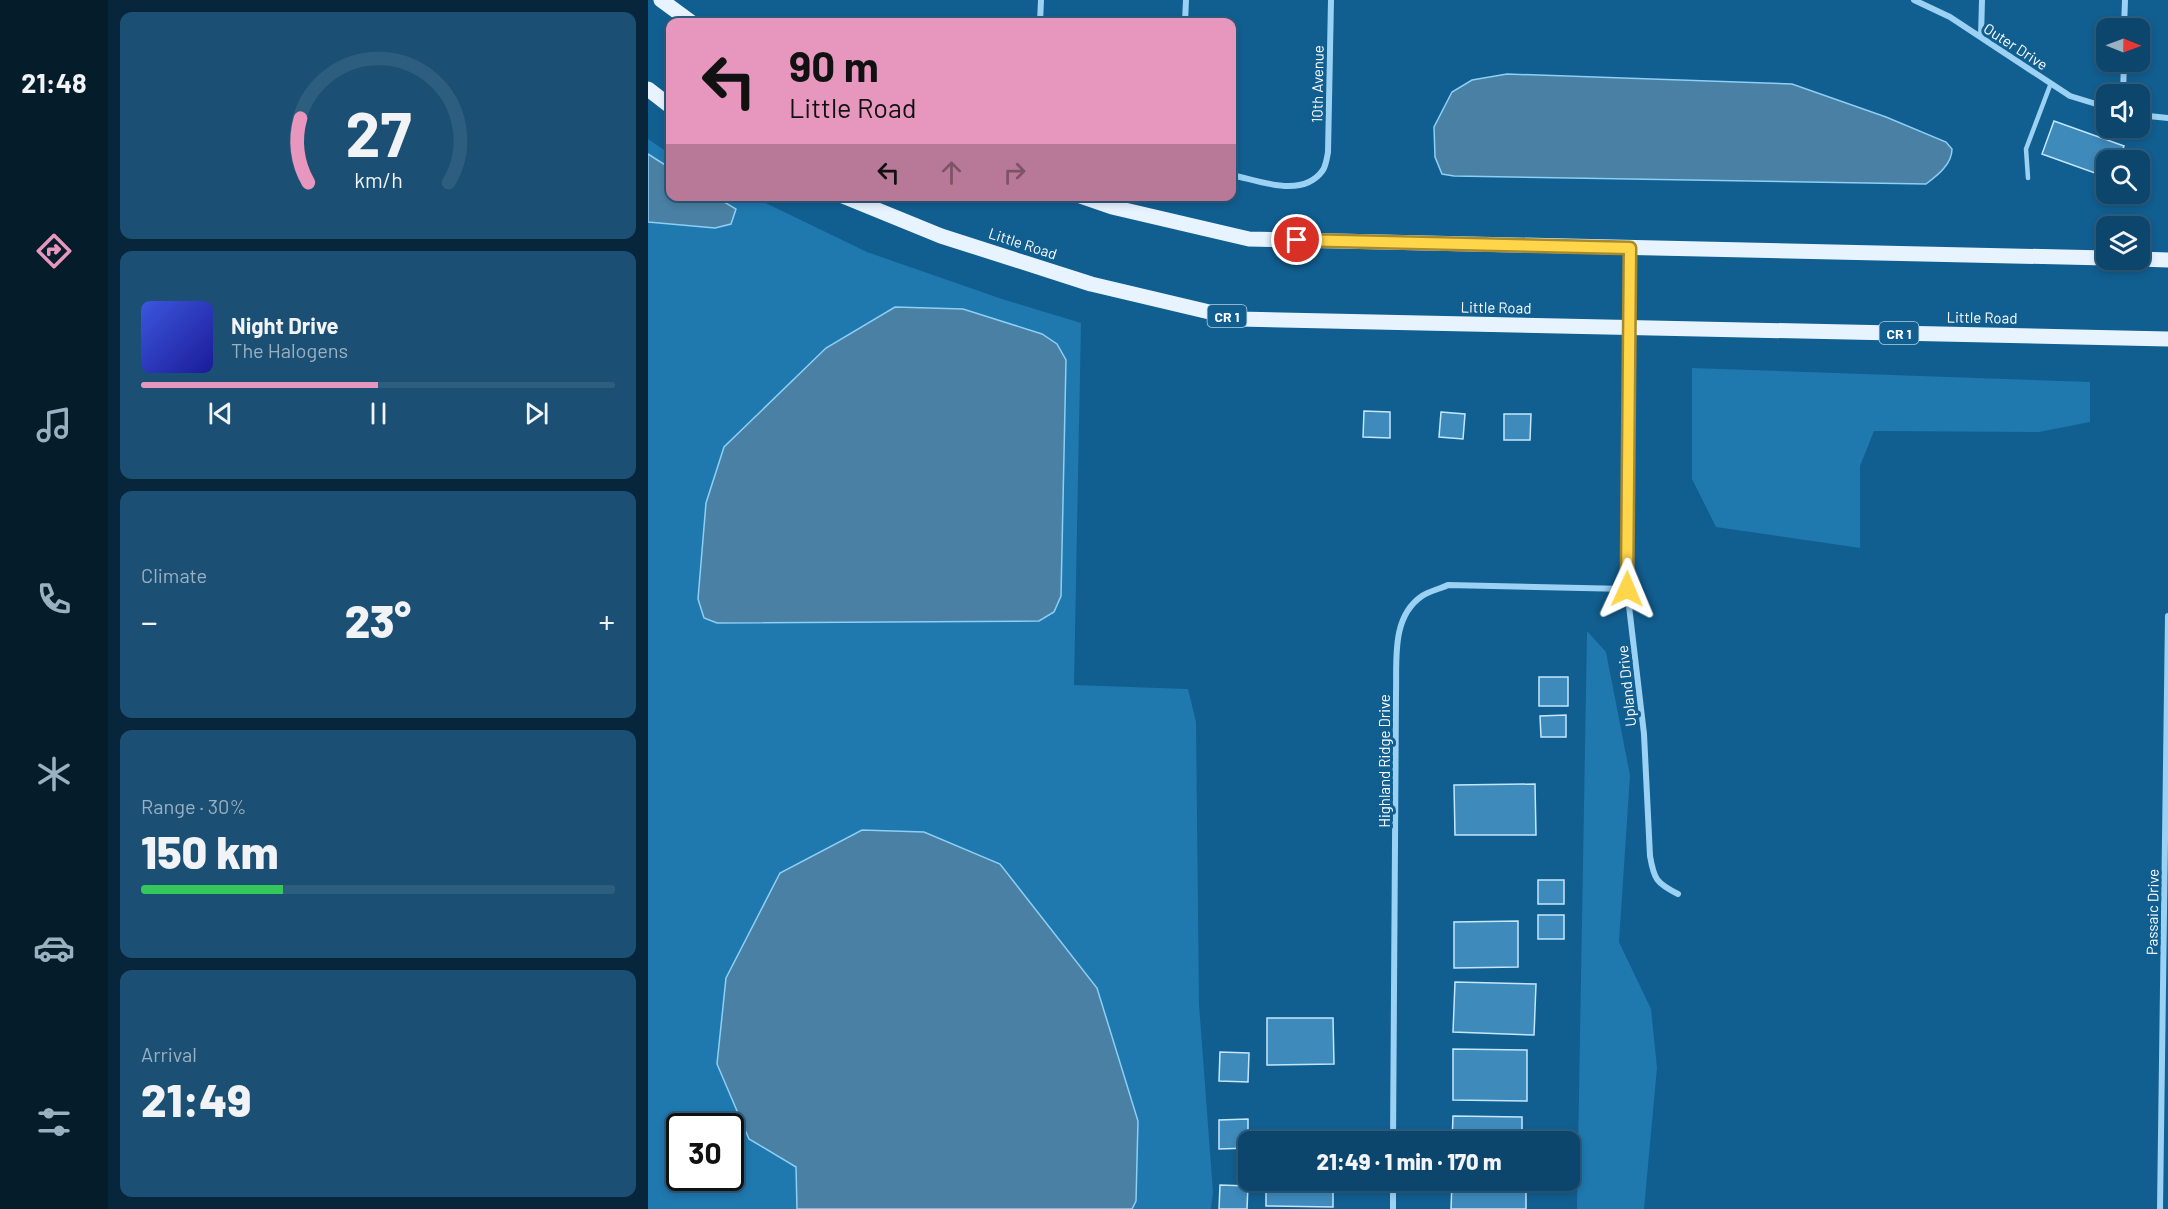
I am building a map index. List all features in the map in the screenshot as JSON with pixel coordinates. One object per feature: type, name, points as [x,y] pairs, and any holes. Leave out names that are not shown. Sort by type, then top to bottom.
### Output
[{"type":"main road","points":[[661,0],[686,18]]},
{"type":"main road","points":[[648,90],[666,103]]},
{"type":"main road","name":"Little Road","points":[[855,201],[941,236],[1091,284],[1239,319],[2168,339]]},
{"type":"main road","points":[[1095,201],[1249,239],[2096,258]]},
{"type":"main road","points":[[2150,259],[2168,260]]},
{"type":"street","points":[[1040,18],[1041,0]]},
{"type":"street","points":[[1185,18],[1186,0]]},
{"type":"street","name":"10th Avenue","points":[[1236,176],[1294,188],[1311,182],[1324,169],[1328,152],[1331,0]]},
{"type":"street","name":"Outer Drive","points":[[1914,0],[1950,17],[2070,96],[2096,105]]},
{"type":"street","points":[[1981,37],[1982,0]]},
{"type":"street","points":[[2124,18],[2125,0]]},
{"type":"street","points":[[2150,116],[2168,118]]},
{"type":"street","name":"Upland Drive","points":[[1630,248],[1627,589],[1644,734],[1653,875],[1661,886],[1678,894]]},
{"type":"street","name":"Highland Ridge Drive","points":[[1393,1131],[1397,654],[1402,618],[1409,607],[1423,595],[1448,585],[1627,589]]},
{"type":"street","name":"Passaic Drive","points":[[2160,1209],[2168,616]]},
{"type":"street","points":[[1393,1191],[1393,1209]]},
{"type":"lane","points":[[2028,178],[2026,149],[2051,83]]},
{"type":"shaded area","points":[[1507,74],[1792,84],[1886,117],[1946,142],[1952,149],[1950,160],[1944,169],[1926,184],[1442,174],[1435,157],[1434,127],[1452,92],[1472,80]]},
{"type":"shaded area","points":[[648,139],[666,151],[666,201],[761,201],[867,252],[1002,299],[1081,323],[1074,685],[1188,689],[1196,722],[1199,1004],[1213,1192],[1211,1209],[648,1209]]},
{"type":"shaded area","points":[[648,154],[666,165],[666,201],[723,201],[736,209],[731,224],[715,228],[648,222]]},
{"type":"shaded area","points":[[895,307],[963,309],[1042,334],[1057,344],[1066,360],[1061,596],[1054,612],[1039,621],[717,623],[704,618],[698,599],[706,503],[724,447],[826,348]]},
{"type":"shaded area","points":[[1692,368],[2090,382],[2090,422],[2039,432],[1874,431],[1860,466],[1860,548],[1716,527],[1692,479]]},
{"type":"shaded area","points":[[1587,631],[1606,652],[1630,775],[1619,942],[1651,1009],[1657,1068],[1644,1209],[1577,1209],[1577,1191],[1580,1191],[1578,1131]]},
{"type":"shaded area","points":[[862,830],[924,832],[1000,864],[1097,988],[1138,1121],[1136,1201],[1132,1209],[797,1209],[796,1167],[749,1139],[744,1127],[744,1113],[738,1113],[717,1064],[726,978],[780,873]]},
{"type":"building","points":[[2054,121],[2096,136],[2096,138],[2124,146],[2123,150],[2096,150],[2096,173],[2042,154]]},
{"type":"building","points":[[1364,411],[1390,412],[1390,438],[1363,437]]},
{"type":"building","points":[[1441,412],[1465,414],[1463,439],[1439,437]]},
{"type":"building","points":[[1504,414],[1531,414],[1530,440],[1504,440]]},
{"type":"building","points":[[1539,677],[1568,677],[1568,706],[1539,706]]},
{"type":"building","points":[[1566,715],[1566,737],[1541,737],[1540,716]]},
{"type":"building","points":[[1535,784],[1536,835],[1455,835],[1454,785]]},
{"type":"building","points":[[1538,880],[1564,880],[1564,904],[1538,904]]},
{"type":"building","points":[[1538,915],[1564,915],[1564,939],[1538,939]]},
{"type":"building","points":[[1518,921],[1518,967],[1454,968],[1454,922]]},
{"type":"building","points":[[1455,982],[1536,984],[1534,1035],[1453,1032]]},
{"type":"building","points":[[1267,1018],[1333,1018],[1334,1064],[1267,1065]]},
{"type":"building","points":[[1453,1049],[1527,1050],[1527,1101],[1453,1100]]},
{"type":"building","points":[[1220,1052],[1249,1053],[1248,1082],[1219,1081]]},
{"type":"building","points":[[1453,1116],[1522,1117],[1522,1131],[1452,1131]]},
{"type":"building","points":[[1248,1119],[1248,1131],[1238,1131],[1238,1148],[1219,1149],[1219,1120]]},
{"type":"building","points":[[1220,1185],[1238,1186],[1238,1191],[1248,1191],[1247,1209],[1219,1209]]},
{"type":"building","points":[[1266,1191],[1333,1191],[1333,1207],[1266,1206]]},
{"type":"building","points":[[1452,1191],[1526,1191],[1526,1209],[1451,1209]]},
{"type":"route","points":[[1297,240],[1630,248],[1627,589]]}]
